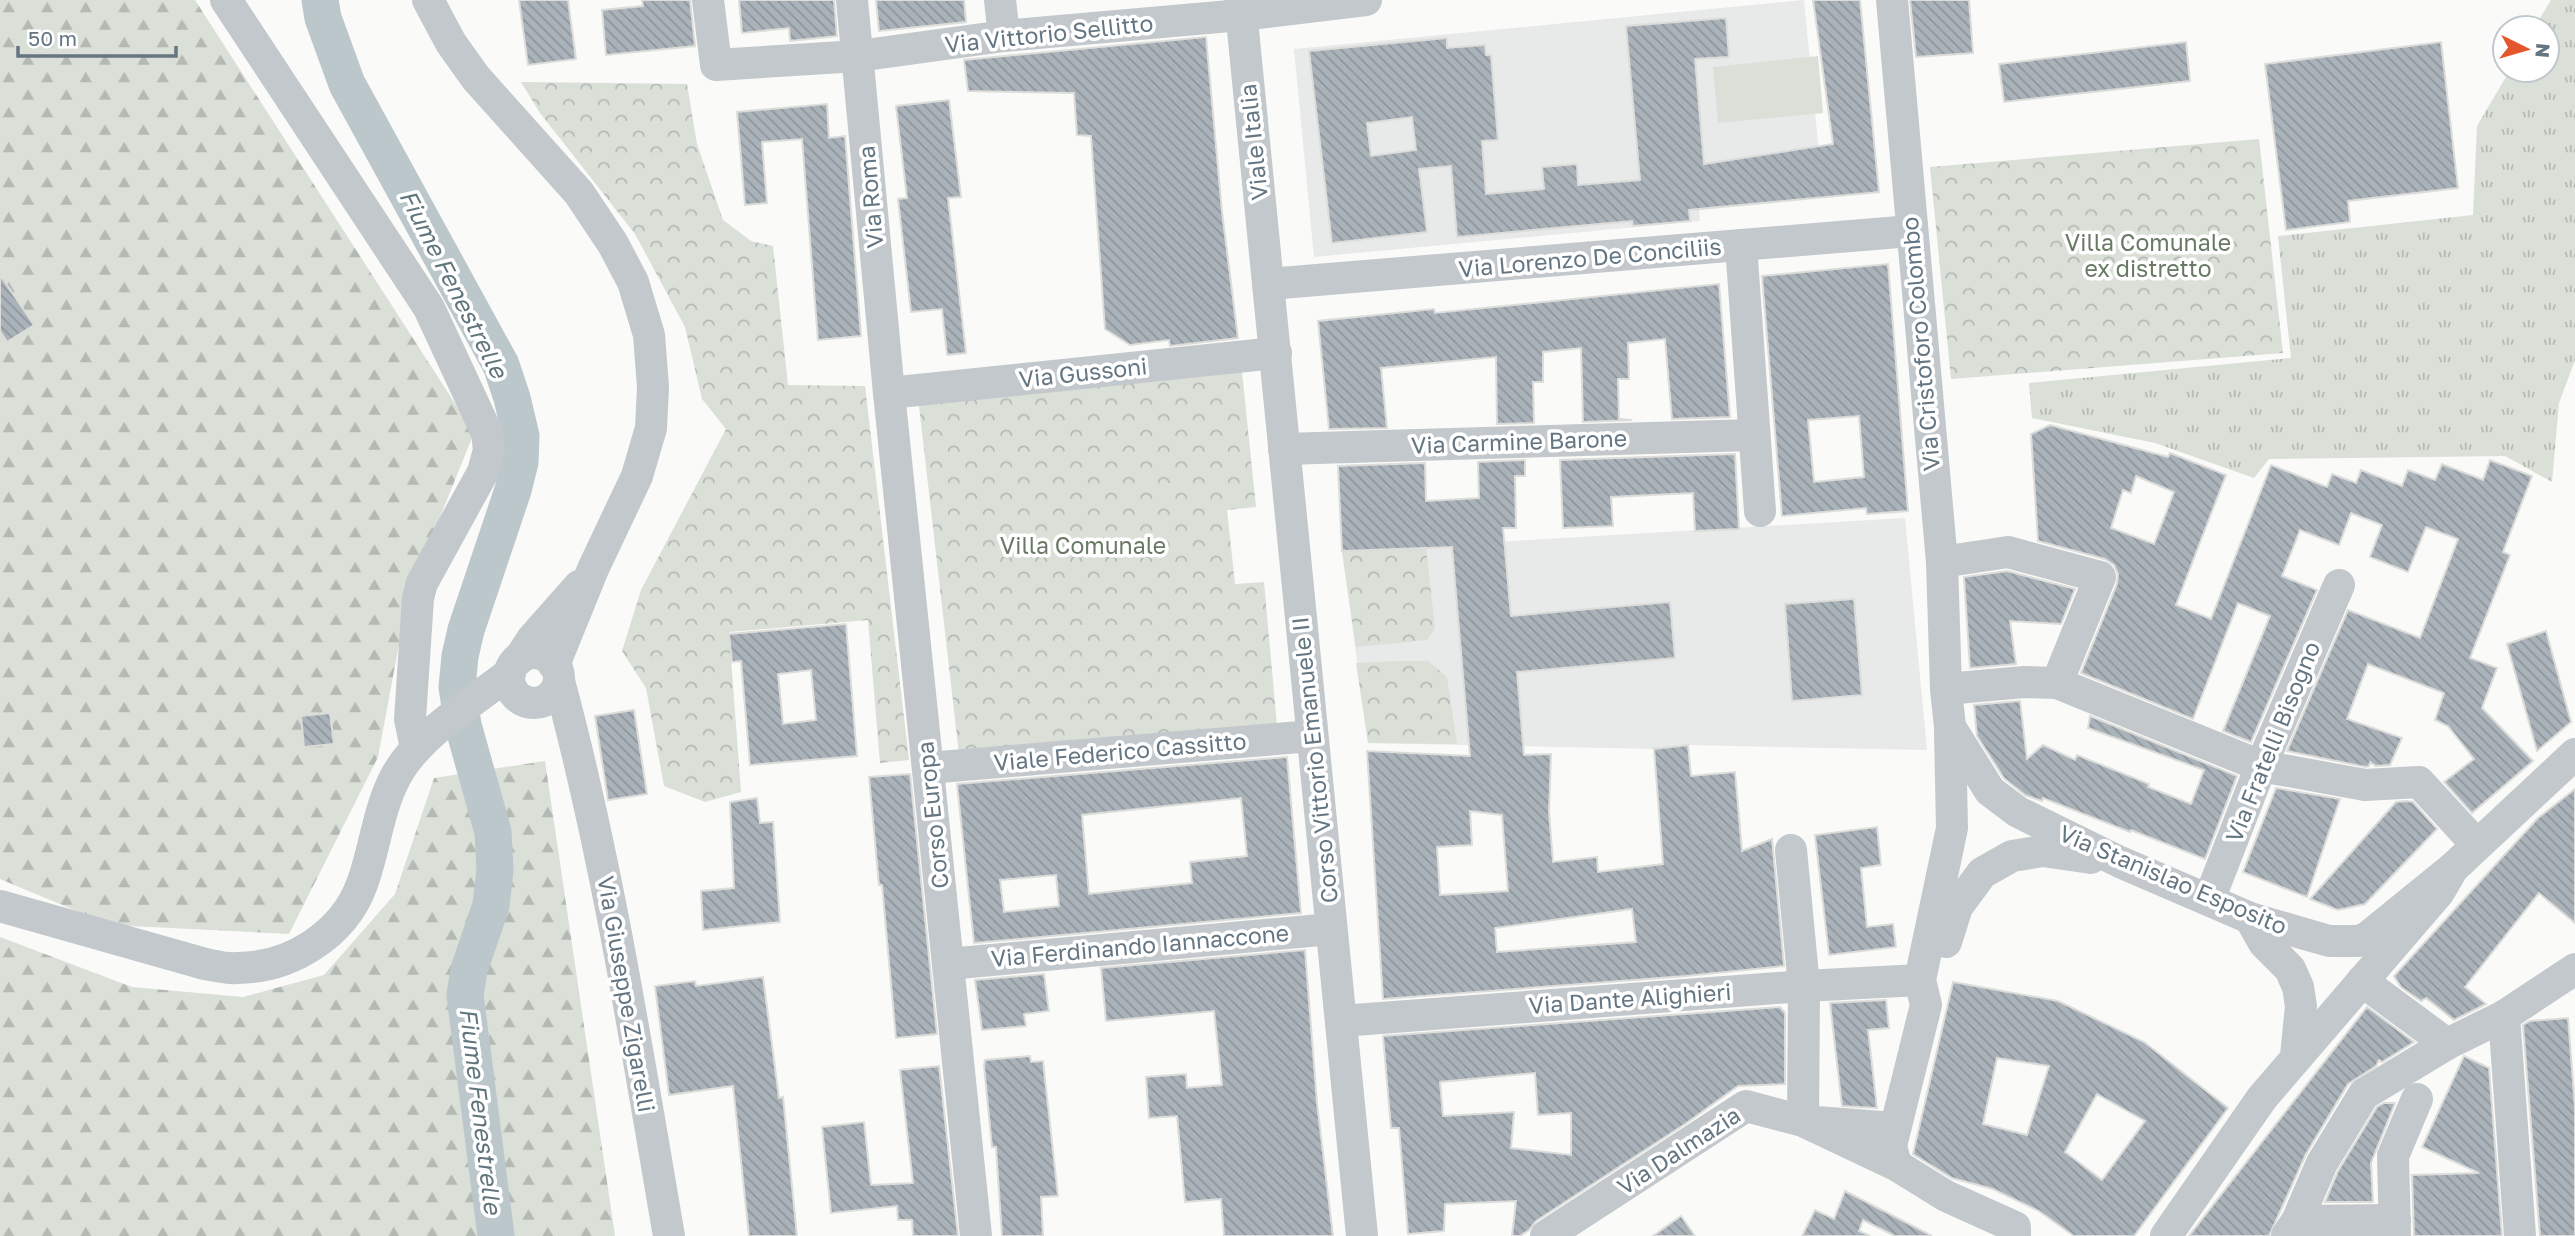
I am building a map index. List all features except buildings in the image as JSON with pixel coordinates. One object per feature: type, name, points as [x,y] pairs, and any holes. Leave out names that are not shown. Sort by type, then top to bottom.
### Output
[{"type":"street","points":[[226,0],[429,308],[487,433],[489,450],[483,472],[422,583],[418,598],[410,719],[422,743]]},
{"type":"street","points":[[0,906],[205,964],[237,968],[269,964],[299,953],[328,936],[349,910],[362,885],[395,777],[422,743],[471,703],[522,684],[551,696],[556,673],[593,569],[637,476],[651,428],[653,387],[649,335],[633,282],[600,224],[579,193],[476,78],[450,43],[428,0]]},
{"type":"street","name":"Via Vittorio Sellitto","points":[[708,0],[716,65],[858,56],[1240,7],[1366,0]]},
{"type":"street","name":"Via Roma","points":[[852,0],[889,393]]},
{"type":"street","points":[[1000,0],[1004,36]]},
{"type":"street","name":"Via Cristoforo Colombo","points":[[1892,0],[1942,562],[1946,689]]},
{"type":"street","name":"Viale Italia","points":[[1240,7],[1268,284]]},
{"type":"street","name":"Via Lorenzo De Conciliis","points":[[1268,284],[1911,231]]},
{"type":"street","points":[[1741,245],[1760,511]]},
{"type":"street","name":"Corso Vittorio Emanuele II","points":[[1268,284],[1362,1236]]},
{"type":"street","name":"Via Gussoni","points":[[889,393],[1276,353]]},
{"type":"street","name":"Corso Europa","points":[[889,393],[976,1236]]},
{"type":"street","name":"Via Carmine Barone","points":[[1284,449],[1753,435]]},
{"type":"street","points":[[1942,562],[2008,552],[2100,577],[2057,683]]},
{"type":"street","points":[[522,684],[533,638],[593,569]]},
{"type":"street","name":"Via Fratelli Bisogno","points":[[2209,900],[2261,766],[2339,585]]},
{"type":"street","points":[[556,673],[541,654],[526,655],[522,684],[578,752]]},
{"type":"street","name":"Via Giuseppe Zigarelli","points":[[556,673],[578,752],[612,910],[669,1236]]},
{"type":"street","points":[[1946,689],[2024,682],[2057,683],[2261,766],[2365,785],[2419,782],[2476,844]]},
{"type":"street","name":"Via Stanislao Esposito","points":[[1946,689],[1950,727],[1990,791],[2018,812],[2120,862],[2250,918],[2329,941],[2358,941],[2378,930],[2453,868]]},
{"type":"street","points":[[1896,1165],[1891,1146],[1923,993],[1952,828],[1950,727]]},
{"type":"street","name":"Viale Federico Cassitto","points":[[928,768],[1312,736]]},
{"type":"street","points":[[2168,1235],[2262,1098],[2439,892],[2453,868],[2575,754]]},
{"type":"street","points":[[1791,850],[1804,986],[1803,1121],[1895,1128]]},
{"type":"street","points":[[1923,993],[1957,907],[1982,873],[2012,856],[2043,851],[2120,862]]},
{"type":"street","points":[[2250,918],[2264,943],[2290,969],[2298,987],[2301,1006],[2296,1056]]},
{"type":"street","name":"Via Ferdinando Iannaccone","points":[[948,964],[1331,929]]},
{"type":"street","points":[[2417,1099],[2393,1156],[2395,1228],[2292,1228],[2322,1163],[2364,1094],[2447,1044],[2504,1016],[2575,969]]},
{"type":"street","points":[[2362,981],[2447,1044]]},
{"type":"street","name":"Via Dante Alighieri","points":[[1341,1021],[1804,986],[1923,993]]},
{"type":"street","points":[[2504,1016],[2520,1236]]},
{"type":"street","name":"Via Dalmazia","points":[[1546,1236],[1746,1106],[1803,1121],[1896,1165],[1946,1196],[2021,1233]]},
{"type":"shaded area","points":[[1804,0],[1819,153],[1695,165],[1700,221],[1314,257],[1294,49]]},
{"type":"shaded area","points":[[1905,518],[1927,750],[1688,745],[1654,749],[1368,743],[1342,551]]},
{"type":"green space","points":[[0,0],[195,0],[474,433],[408,596],[378,757],[289,934],[110,925],[0,879]]},
{"type":"green space","points":[[2551,0],[2575,0],[2575,360],[2559,403],[2552,482],[2505,456],[2269,459],[2254,478],[2155,443],[2032,418],[2029,383],[2291,358],[2278,236],[2473,215],[2477,126],[2502,84],[2561,84],[2561,14],[2542,14]]},
{"type":"green space","points":[[1818,56],[1823,113],[1718,123],[1713,67]]},
{"type":"green space","points":[[521,82],[687,84],[697,144],[723,220],[751,241],[773,246],[788,385],[865,386],[909,760],[880,763],[868,620],[729,632],[741,792],[705,802],[664,786],[646,688],[622,651],[641,590],[726,429],[702,399],[685,327],[635,234],[540,113]]},
{"type":"green space","name":"Villa Comunale ex distretto","points":[[2259,139],[2283,353],[1951,379],[1930,167]]},
{"type":"green space","name":"Villa Comunale","points":[[1241,362],[1256,507],[1227,510],[1235,584],[1264,582],[1277,726],[959,754],[918,397]]},
{"type":"green space","points":[[1426,548],[1435,628],[1427,640],[1356,647],[1342,551]]},
{"type":"green space","points":[[1428,661],[1447,677],[1457,744],[1368,743],[1356,663]]},
{"type":"green space","points":[[545,761],[615,1236],[0,1236],[0,937],[132,987],[243,997],[324,975],[395,894],[434,778]]},
{"type":"waterway","name":"Fiume Fenestrelle","points":[[320,0],[323,18],[347,84],[501,365],[521,436],[520,462],[513,490],[466,630],[457,687],[463,725],[493,832],[495,870],[491,905],[469,970],[465,995],[496,1236]]}]
